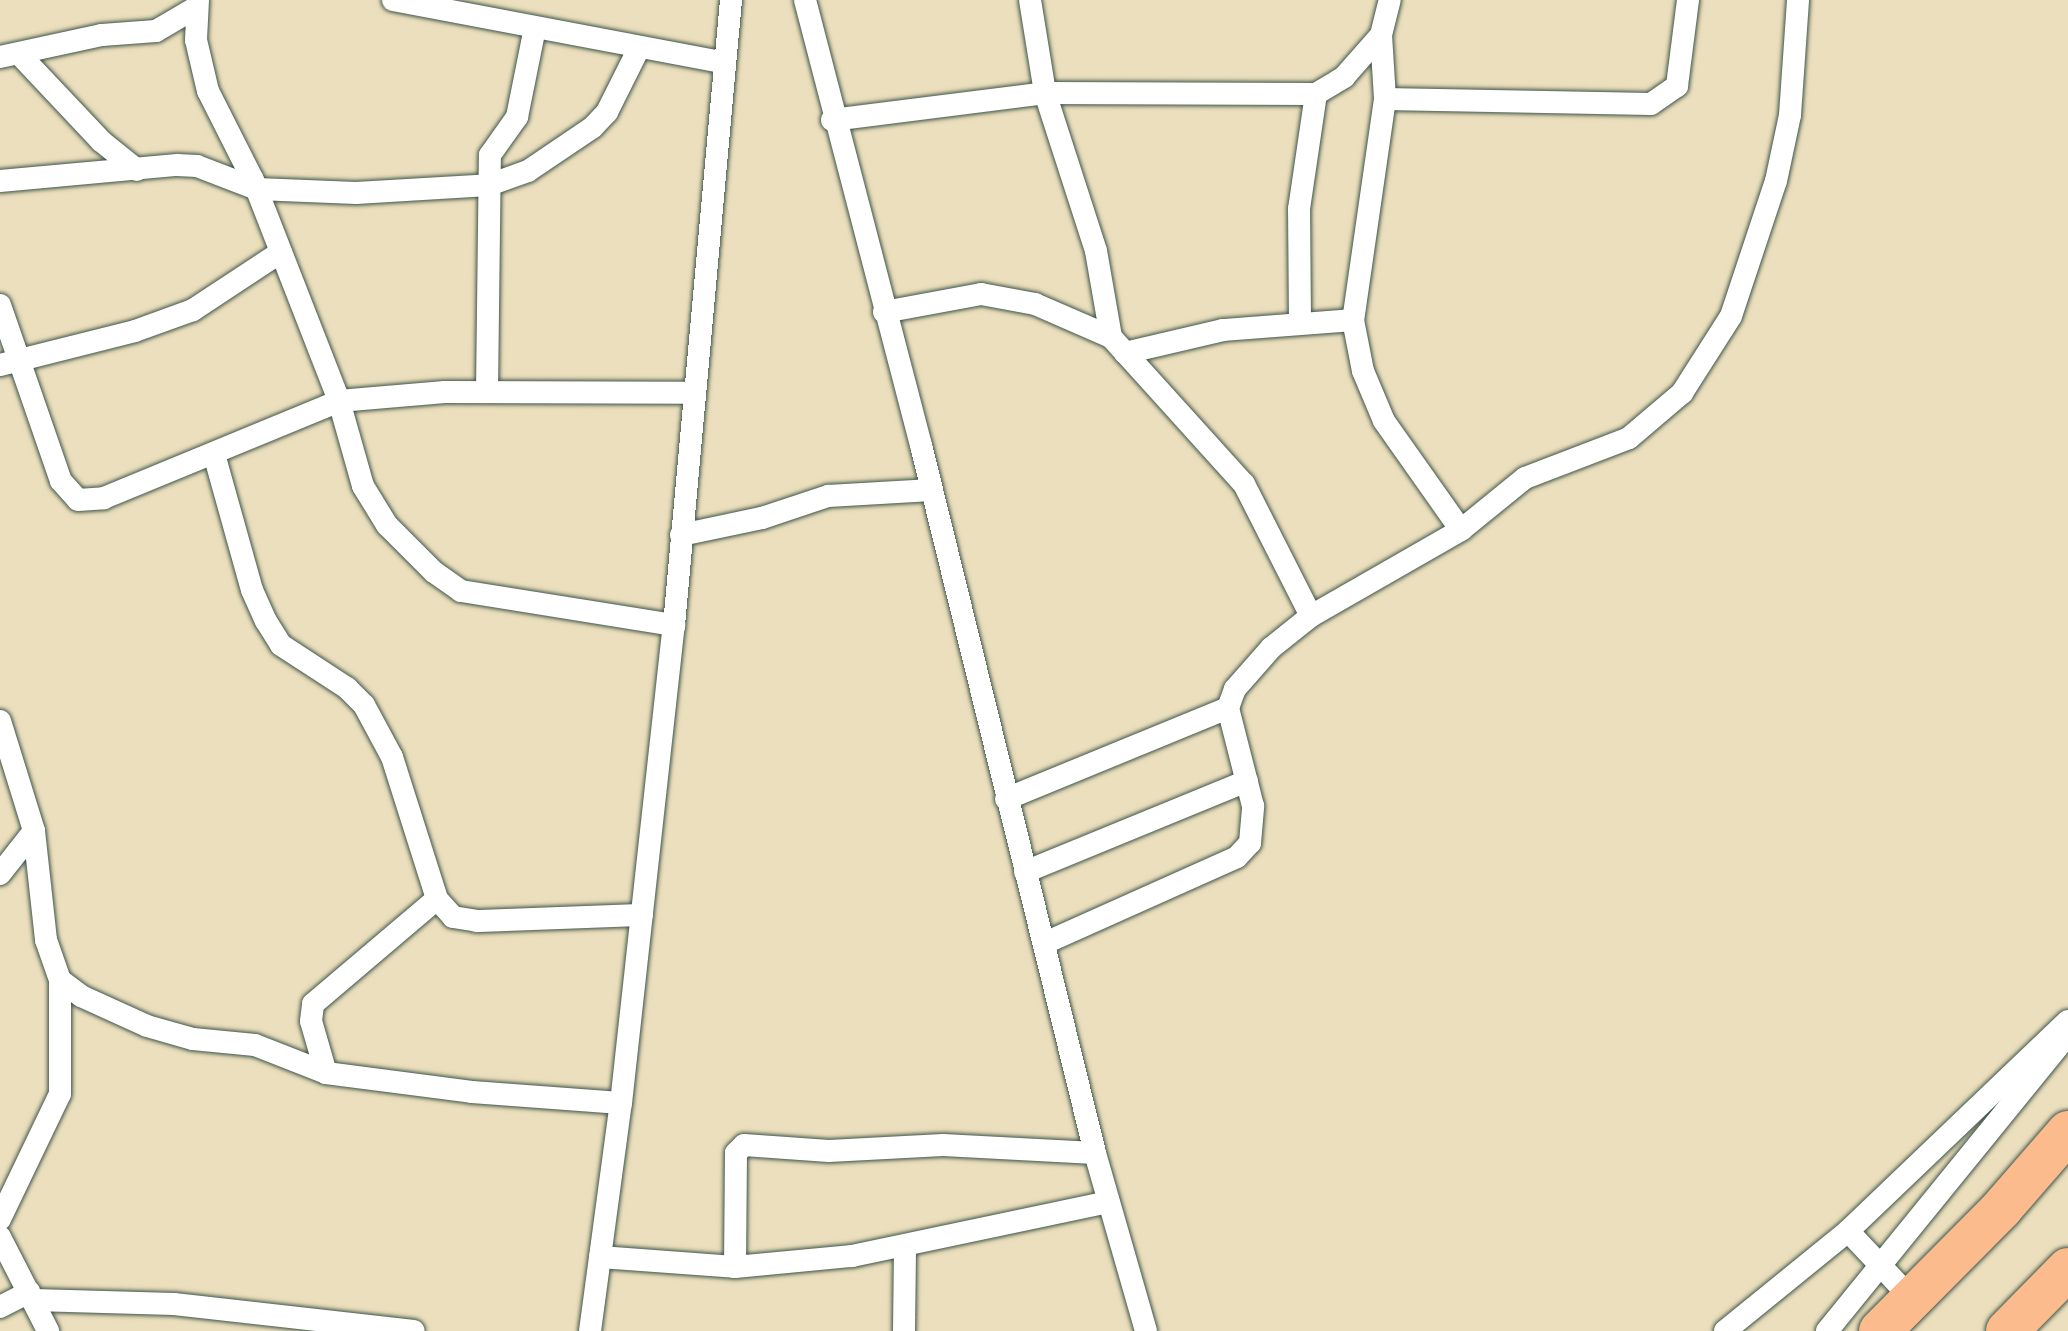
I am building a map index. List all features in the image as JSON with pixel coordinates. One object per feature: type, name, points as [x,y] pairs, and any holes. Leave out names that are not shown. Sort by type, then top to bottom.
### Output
[{"type":"highway","points":[[1880,1331],[2068,1132]]},
{"type":"highway","points":[[2007,1331],[2068,1269]]},
{"type":"street","points":[[393,0],[722,62]]},
{"type":"street","points":[[590,1331],[621,1103],[674,625],[722,62],[731,0]]},
{"type":"street","points":[[805,0],[832,120],[932,490],[1095,1153],[1146,1331]]},
{"type":"street","points":[[1030,0],[1045,93],[1096,251],[1118,345]]},
{"type":"street","points":[[1390,0],[1381,35],[1385,99],[1353,320],[1363,371],[1384,421],[1461,530]]},
{"type":"street","points":[[1385,99],[1662,100],[1677,86],[1688,0]]},
{"type":"street","points":[[1006,799],[1228,708],[1259,660],[1311,616],[1461,530],[1525,478],[1647,426],[1682,393],[1718,343],[1740,292],[1784,148],[1798,0]]},
{"type":"street","points":[[11,57],[102,35],[156,31],[197,4],[208,91],[257,189],[339,401],[363,486],[400,539],[448,584],[461,591],[674,625]]},
{"type":"street","points":[[487,392],[490,155],[517,117],[535,28]]},
{"type":"street","points":[[832,120],[1045,93],[1316,94],[1344,77],[1381,35]]},
{"type":"street","points":[[0,181],[197,166],[257,189],[356,193],[489,185],[528,171],[593,127],[607,112],[639,48]]},
{"type":"street","points":[[11,57],[101,141],[137,170]]},
{"type":"street","points":[[1300,321],[1299,209],[1316,94]]},
{"type":"street","points":[[10,362],[135,331],[193,310],[281,252]]},
{"type":"street","points":[[884,312],[981,294],[1035,304],[1118,345],[1244,484],[1311,616]]},
{"type":"street","points":[[0,305],[10,362],[61,481],[78,500],[104,498],[339,401],[381,394],[693,393]]},
{"type":"street","points":[[1118,345],[1300,321],[1353,320]]},
{"type":"street","points":[[214,454],[252,590],[266,621],[281,645],[347,688],[364,705],[392,757],[437,899],[453,917],[477,921],[642,915]]},
{"type":"street","points":[[681,535],[762,518],[828,496],[932,490]]},
{"type":"street","points":[[1045,943],[1237,857],[1250,843],[1253,828],[1247,781],[1228,708]]},
{"type":"street","points":[[0,721],[34,831],[46,940],[60,980],[60,1094],[0,1219]]},
{"type":"street","points":[[1025,872],[1247,781]]},
{"type":"street","points":[[0,874],[34,831]]},
{"type":"street","points":[[326,1073],[311,1021],[313,1004],[437,899]]},
{"type":"street","points":[[60,980],[81,996],[147,1026],[193,1039],[255,1045],[326,1073],[472,1092],[621,1103]]},
{"type":"street","points":[[1725,1331],[1848,1231],[2068,1021]]},
{"type":"street","points":[[1827,1331],[2068,1035]]},
{"type":"street","points":[[735,1267],[736,1153],[744,1145],[829,1151],[943,1145],[1095,1153]]},
{"type":"street","points":[[600,1257],[735,1267],[905,1246],[1108,1202]]},
{"type":"street","points":[[1848,1231],[1912,1299]]},
{"type":"street","points":[[0,1237],[48,1331]]},
{"type":"street","points":[[904,1331],[905,1246]]},
{"type":"street","points":[[0,1307],[32,1296],[174,1304],[413,1331]]}]
